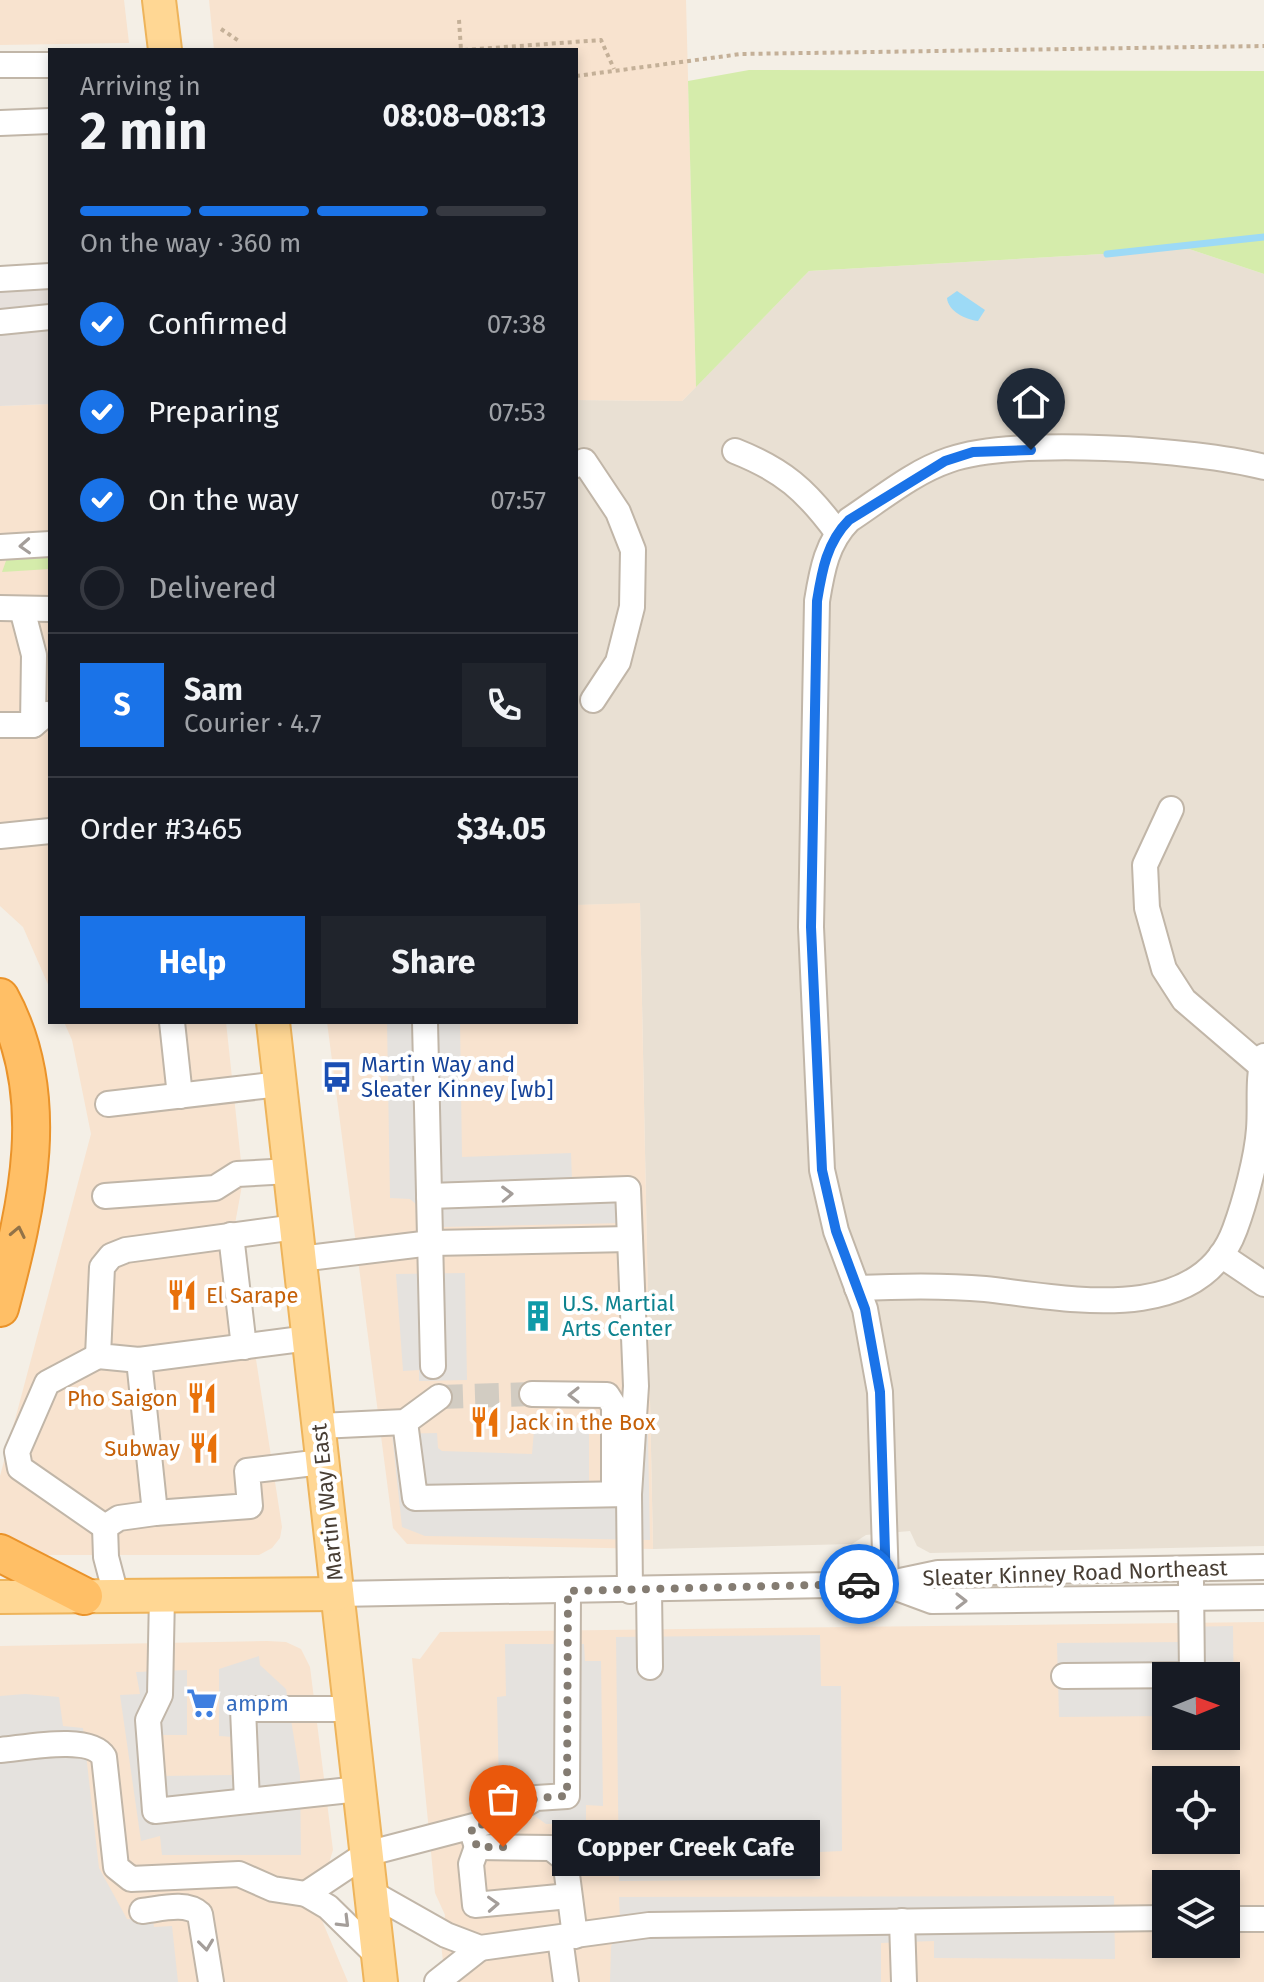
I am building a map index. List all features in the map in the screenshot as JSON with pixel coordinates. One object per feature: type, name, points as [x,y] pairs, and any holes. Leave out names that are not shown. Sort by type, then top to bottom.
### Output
[{"type":"highway","points":[[0,997],[24,1057],[33,1125],[27,1195],[0,1308]]},
{"type":"highway","points":[[0,1553],[100,1596]]},
{"type":"main road","points":[[159,0],[165,48]]},
{"type":"main road","name":"Martin Way East","points":[[273,1024],[379,1969]]},
{"type":"main road","points":[[0,1597],[337,1594]]},
{"type":"street","points":[[0,65],[48,65]]},
{"type":"street","points":[[0,123],[48,121]]},
{"type":"street","points":[[0,279],[48,276]]},
{"type":"street","points":[[0,322],[48,317]]},
{"type":"street","points":[[735,451],[764,463],[800,486],[837,532]]},
{"type":"street","points":[[886,1584],[880,1392],[865,1309],[836,1231],[822,1170],[811,927],[817,601],[823,567],[837,532],[849,520],[909,480],[945,461],[973,452],[1147,451],[1264,467]]},
{"type":"street","points":[[580,463],[618,512],[633,550],[632,607],[618,662],[593,700]]},
{"type":"street","points":[[0,547],[48,544]]},
{"type":"street","points":[[11,608],[48,609]]},
{"type":"street","points":[[0,725],[42,718],[42,654],[11,608]]},
{"type":"street","points":[[857,1288],[984,1289],[1057,1300],[1129,1300],[1190,1283],[1215,1267],[1235,1230],[1259,1131],[1262,1061],[1184,1000],[1164,969],[1147,908],[1145,865],[1171,809]]},
{"type":"street","points":[[0,836],[48,831]]},
{"type":"street","points":[[172,1024],[180,1096]]},
{"type":"street","points":[[425,1024],[433,1366]]},
{"type":"street","points":[[108,1104],[280,1084]]},
{"type":"street","points":[[105,1196],[215,1188],[237,1174],[290,1171]]},
{"type":"street","points":[[429,1196],[628,1189],[636,1386],[622,1494]]},
{"type":"street","points":[[98,1356],[102,1267],[111,1256],[126,1250],[296,1227]]},
{"type":"street","points":[[231,1235],[244,1347]]},
{"type":"street","points":[[300,1259],[431,1243],[630,1239]]},
{"type":"street","points":[[1221,1255],[1264,1284]]},
{"type":"street","points":[[105,1527],[20,1468],[17,1461],[17,1452],[47,1383],[98,1356],[139,1360],[309,1338]]},
{"type":"street","points":[[139,1360],[155,1513]]},
{"type":"street","points":[[532,1394],[607,1395],[614,1406],[622,1494],[640,1590],[650,1667]]},
{"type":"street","points":[[319,1426],[405,1422],[439,1397]]},
{"type":"street","points":[[405,1422],[415,1498],[622,1494]]},
{"type":"street","points":[[105,1527],[119,1518],[250,1506],[247,1471],[322,1462]]},
{"type":"street","points":[[100,1596],[106,1557],[105,1527]]},
{"type":"street","name":"Sleater Kinney Road Northeast","points":[[337,1594],[886,1584],[938,1573],[1264,1567]]},
{"type":"street","points":[[1064,1676],[1192,1675],[1191,1568]]},
{"type":"street","name":"Sleater Kinney Road Northeast","points":[[886,1584],[932,1601],[1264,1597]]},
{"type":"street","points":[[568,1591],[567,1796],[536,1798],[500,1819],[474,1838],[471,1864],[475,1905],[569,1896]]},
{"type":"street","points":[[162,1595],[160,1695],[148,1720],[155,1811],[359,1789]]},
{"type":"street","points":[[247,1801],[243,1709],[350,1709]]},
{"type":"street","points":[[0,1750],[92,1745],[104,1757],[116,1867],[131,1879],[239,1874],[273,1889],[306,1894],[328,1907],[379,1969]]},
{"type":"street","points":[[306,1894],[366,1854],[474,1838],[551,1848],[565,1859],[569,1896],[566,1982]]},
{"type":"street","points":[[370,1892],[446,1935],[480,1948],[649,1925],[1152,1918]]},
{"type":"street","points":[[142,1911],[180,1907],[194,1909],[200,1914],[211,1982]]},
{"type":"street","points":[[1240,1919],[1264,1919]]},
{"type":"street","points":[[902,1921],[904,1982]]},
{"type":"street","points":[[437,1982],[480,1948]]},
{"type":"path","points":[[459,20],[463,48]]},
{"type":"path","points":[[221,29],[239,41]]},
{"type":"path","points":[[491,48],[601,40],[614,69]]},
{"type":"path","points":[[578,76],[741,54],[1264,46]]},
{"type":"shaded area","points":[[0,0],[124,0],[129,43],[0,45]]},
{"type":"shaded area","points":[[209,0],[686,0],[696,387],[682,401],[578,400],[578,48],[214,48]]},
{"type":"shaded area","points":[[1189,249],[1264,274],[1264,1546],[930,1553],[917,1546],[910,1531],[866,1535],[852,1544],[653,1549],[640,904],[578,905],[578,400],[682,401],[809,271]]},
{"type":"shaded area","points":[[48,286],[48,404],[0,406],[0,290]]},
{"type":"shaded area","points":[[48,404],[48,984],[23,927],[0,906],[0,406]]},
{"type":"shaded area","points":[[640,903],[653,1549],[407,1544],[393,1528],[327,1024],[578,1024],[578,905]]},
{"type":"shaded area","points":[[65,1024],[226,1024],[243,1180],[235,1224],[282,1527],[280,1538],[272,1548],[259,1555],[40,1555],[0,1535],[0,1476],[91,1134],[72,1040]]},
{"type":"shaded area","points":[[387,1024],[460,1024],[462,1157],[571,1153],[572,1180],[622,1181],[626,1223],[443,1227],[410,1199],[390,1198]]},
{"type":"shaded area","points":[[465,1273],[467,1380],[419,1381],[419,1370],[403,1371],[396,1274]]},
{"type":"shaded area","points":[[647,1383],[650,1540],[425,1536],[402,1527],[392,1434],[437,1433],[438,1448],[442,1451],[532,1454],[534,1430],[589,1427],[589,1494],[614,1494]]},
{"type":"shaded area","points":[[1264,1622],[1264,1982],[453,1982],[443,1962],[441,1943],[445,1915],[435,1893],[412,1658],[420,1659],[440,1632]]},
{"type":"shaded area","points":[[1233,1626],[1233,1662],[1152,1662],[1152,1716],[1059,1717],[1057,1643],[1183,1642],[1182,1627]]},
{"type":"shaded area","points":[[820,1635],[821,1686],[841,1686],[842,1851],[820,1852],[820,1879],[619,1881],[616,1637]]},
{"type":"shaded area","points":[[286,1642],[301,1649],[310,1667],[333,1850],[329,1863],[317,1872],[318,1911],[348,1982],[0,1982],[0,1646]]},
{"type":"shaded area","points":[[505,1644],[584,1644],[585,1661],[601,1661],[603,1806],[586,1805],[586,1823],[546,1824],[499,1790],[497,1697],[506,1696]]},
{"type":"shaded area","points":[[259,1656],[260,1665],[286,1689],[300,1775],[301,1855],[162,1855],[160,1836],[141,1841],[120,1695],[140,1694],[136,1672],[187,1670],[187,1735],[161,1735],[161,1776],[233,1775],[233,1737],[219,1736],[219,1669]]},
{"type":"shaded area","points":[[25,1694],[59,1697],[63,1726],[83,1728],[99,1868],[127,1919],[153,1921],[154,1927],[172,1926],[178,1982],[0,1982],[0,1696]]},
{"type":"shaded area","points":[[1114,1896],[1115,1959],[934,1958],[934,1941],[881,1943],[881,1982],[610,1982],[611,1947],[620,1920],[619,1897]]},
{"type":"green space","points":[[749,70],[1264,71],[1264,274],[1189,249],[809,271],[696,387],[688,81]]},
{"type":"green space","points":[[31,543],[48,557],[48,569],[2,572],[12,544]]},
{"type":"water","points":[[957,291],[985,310],[978,321],[963,317],[948,303],[947,298]]},
{"type":"waterway","points":[[1107,254],[1264,237]]},
{"type":"tunnel","points":[[439,1397],[532,1394]]},
{"type":"way so far","points":[[503,1847],[477,1847],[471,1828],[500,1819],[536,1798],[567,1796],[568,1591],[859,1584]]},
{"type":"place","name":"Martin Way and Sleater Kinney [wb]","points":[[337,1077]]},
{"type":"place","name":"El Sarape","points":[[182,1295]]},
{"type":"place","name":"U.S. Martial Arts Center","points":[[538,1316]]},
{"type":"place","name":"Pho Saigon","points":[[202,1398]]},
{"type":"place","name":"Jack in the Box","points":[[485,1422]]},
{"type":"place","name":"Subway","points":[[204,1448]]},
{"type":"place","name":"ampm","points":[[202,1703]]},
{"type":"place","name":"Copper Creek Cafe","points":[[503,1847]]},
{"type":"route","points":[[859,1584],[886,1584],[880,1392],[865,1309],[836,1231],[822,1170],[811,927],[817,601],[823,567],[837,532],[849,520],[909,480],[945,461],[973,452],[1031,450]]}]
